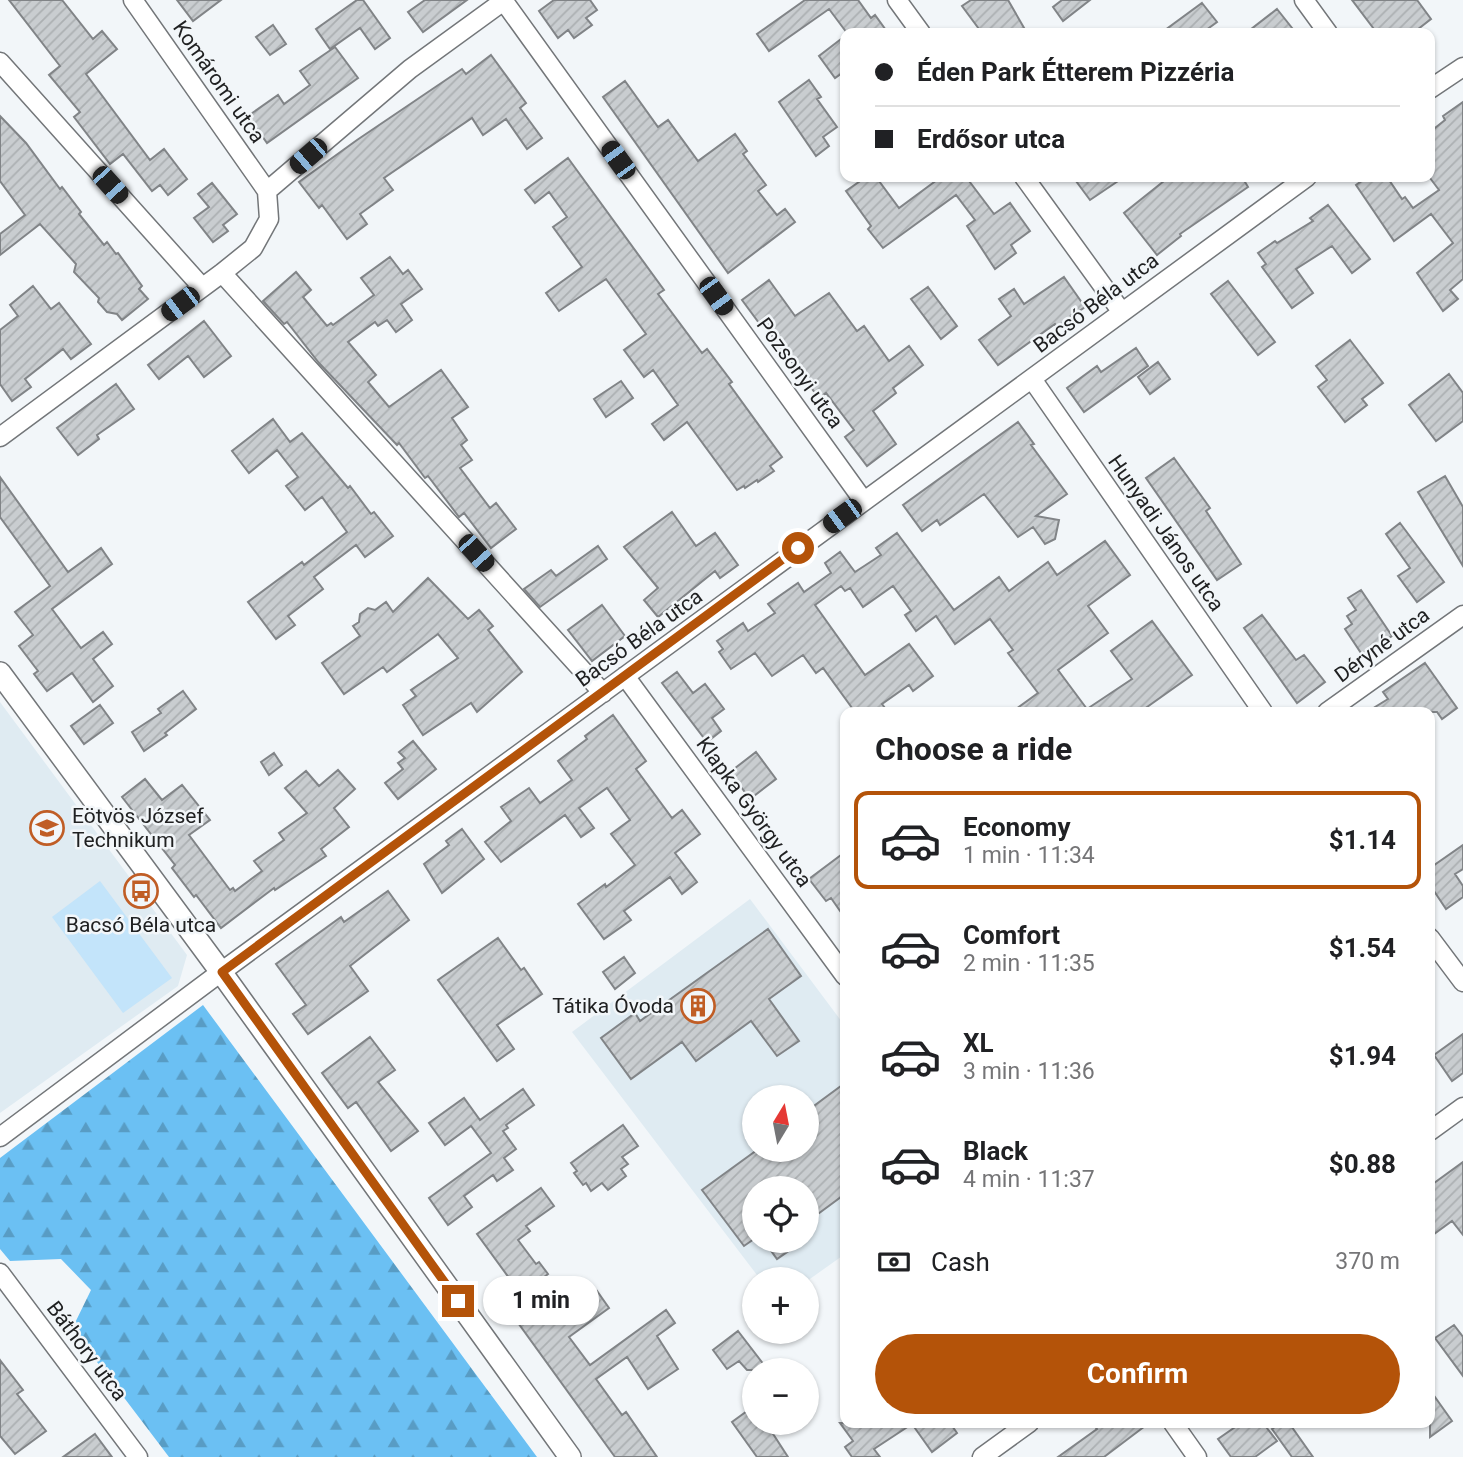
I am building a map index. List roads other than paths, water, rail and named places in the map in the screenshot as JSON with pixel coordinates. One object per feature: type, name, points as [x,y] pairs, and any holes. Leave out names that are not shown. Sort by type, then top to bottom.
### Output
[{"type":"street","name":"Komáromi utca","points":[[133,0],[267,191]]},
{"type":"street","points":[[0,437],[253,248],[269,219],[267,191],[410,69],[504,0]]},
{"type":"street","name":"Pozsonyi utca","points":[[504,0],[863,500]]},
{"type":"street","points":[[897,0],[917,28]]},
{"type":"street","points":[[1304,0],[1324,28]]},
{"type":"street","points":[[0,62],[202,287]]},
{"type":"street","points":[[1435,86],[1463,67]]},
{"type":"street","points":[[1028,182],[1121,312]]},
{"type":"street","name":"Bacsó Béla utca","points":[[0,1137],[863,500],[1300,182]]},
{"type":"street","points":[[222,273],[603,693]]},
{"type":"street","name":"Hunyadi János utca","points":[[1032,379],[1261,707]]},
{"type":"street","name":"Déryné utca","points":[[1334,707],[1463,615]]},
{"type":"street","points":[[0,673],[222,972],[570,1457]]},
{"type":"street","name":"Klapka György utca","points":[[625,676],[840,969]]},
{"type":"street","points":[[1435,945],[1463,982]]},
{"type":"street","points":[[1435,1127],[1463,1107]]},
{"type":"street","name":"Báthory utca","points":[[0,1273],[138,1457]]},
{"type":"street","points":[[982,1457],[1022,1428]]},
{"type":"street","points":[[1177,1428],[1198,1457]]},
{"type":"place","name":"Eötvös József Technikum","points":[[47,828]]},
{"type":"place","name":"Bacsó Béla utca","points":[[141,891]]},
{"type":"place","name":"Tátika Óvoda","points":[[698,1006]]}]
